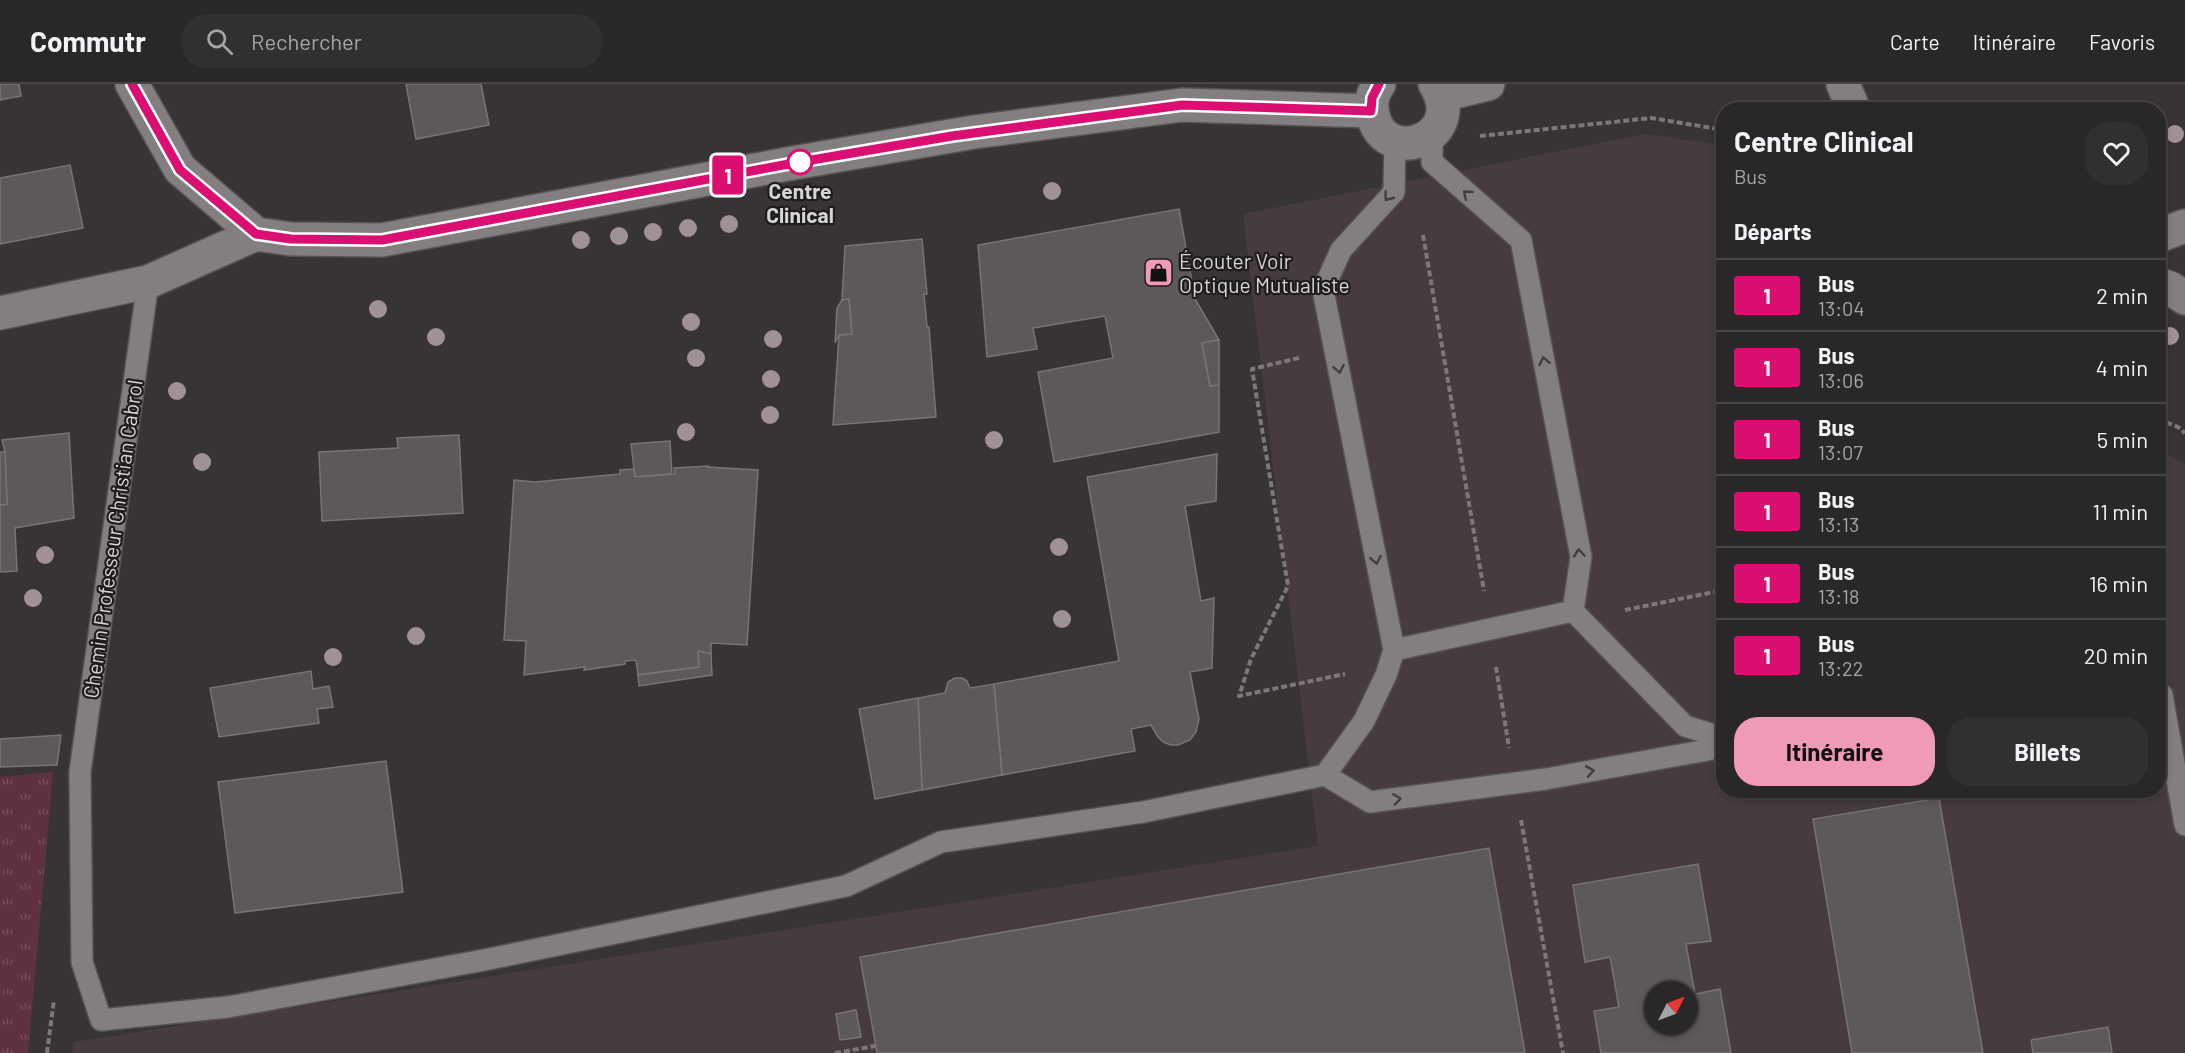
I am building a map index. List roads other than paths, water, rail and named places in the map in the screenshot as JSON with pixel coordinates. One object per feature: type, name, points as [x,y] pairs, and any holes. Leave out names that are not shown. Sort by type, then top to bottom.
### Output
[{"type":"street","points":[[132,84],[180,170],[256,234],[291,239],[382,240],[782,165],[952,136],[1182,105],[1375,97],[1376,126],[1384,135],[1408,144],[1421,141],[1432,148],[1443,116],[1439,89],[1488,84]]},
{"type":"street","points":[[1843,84],[1851,102]]},
{"type":"street","points":[[2166,233],[2185,226]]},
{"type":"street","points":[[0,313],[148,282],[256,234]]},
{"type":"street","points":[[2166,287],[2185,298]]},
{"type":"lane","points":[[1395,141],[1394,192],[1341,250],[1323,290],[1394,650],[1386,675],[1364,721],[1325,775],[1370,802],[1546,779],[1716,748]]},
{"type":"lane","points":[[1432,148],[1521,240],[1581,557],[1573,611]]},
{"type":"lane","name":"Chemin Professeur Christian Cabrol","points":[[148,282],[80,772],[82,962],[101,1020],[228,1007],[495,958],[846,886],[941,842],[1143,812],[1325,775]]},
{"type":"lane","points":[[1394,650],[1573,611]]},
{"type":"lane","points":[[1573,611],[1685,726],[1716,736]]},
{"type":"lane","points":[[2166,718],[2185,825]]},
{"type":"place","name":"Centre Clinical","points":[[800,162]]},
{"type":"place","name":"Écouter Voir Optique Mutualiste","points":[[1158,272]]}]
